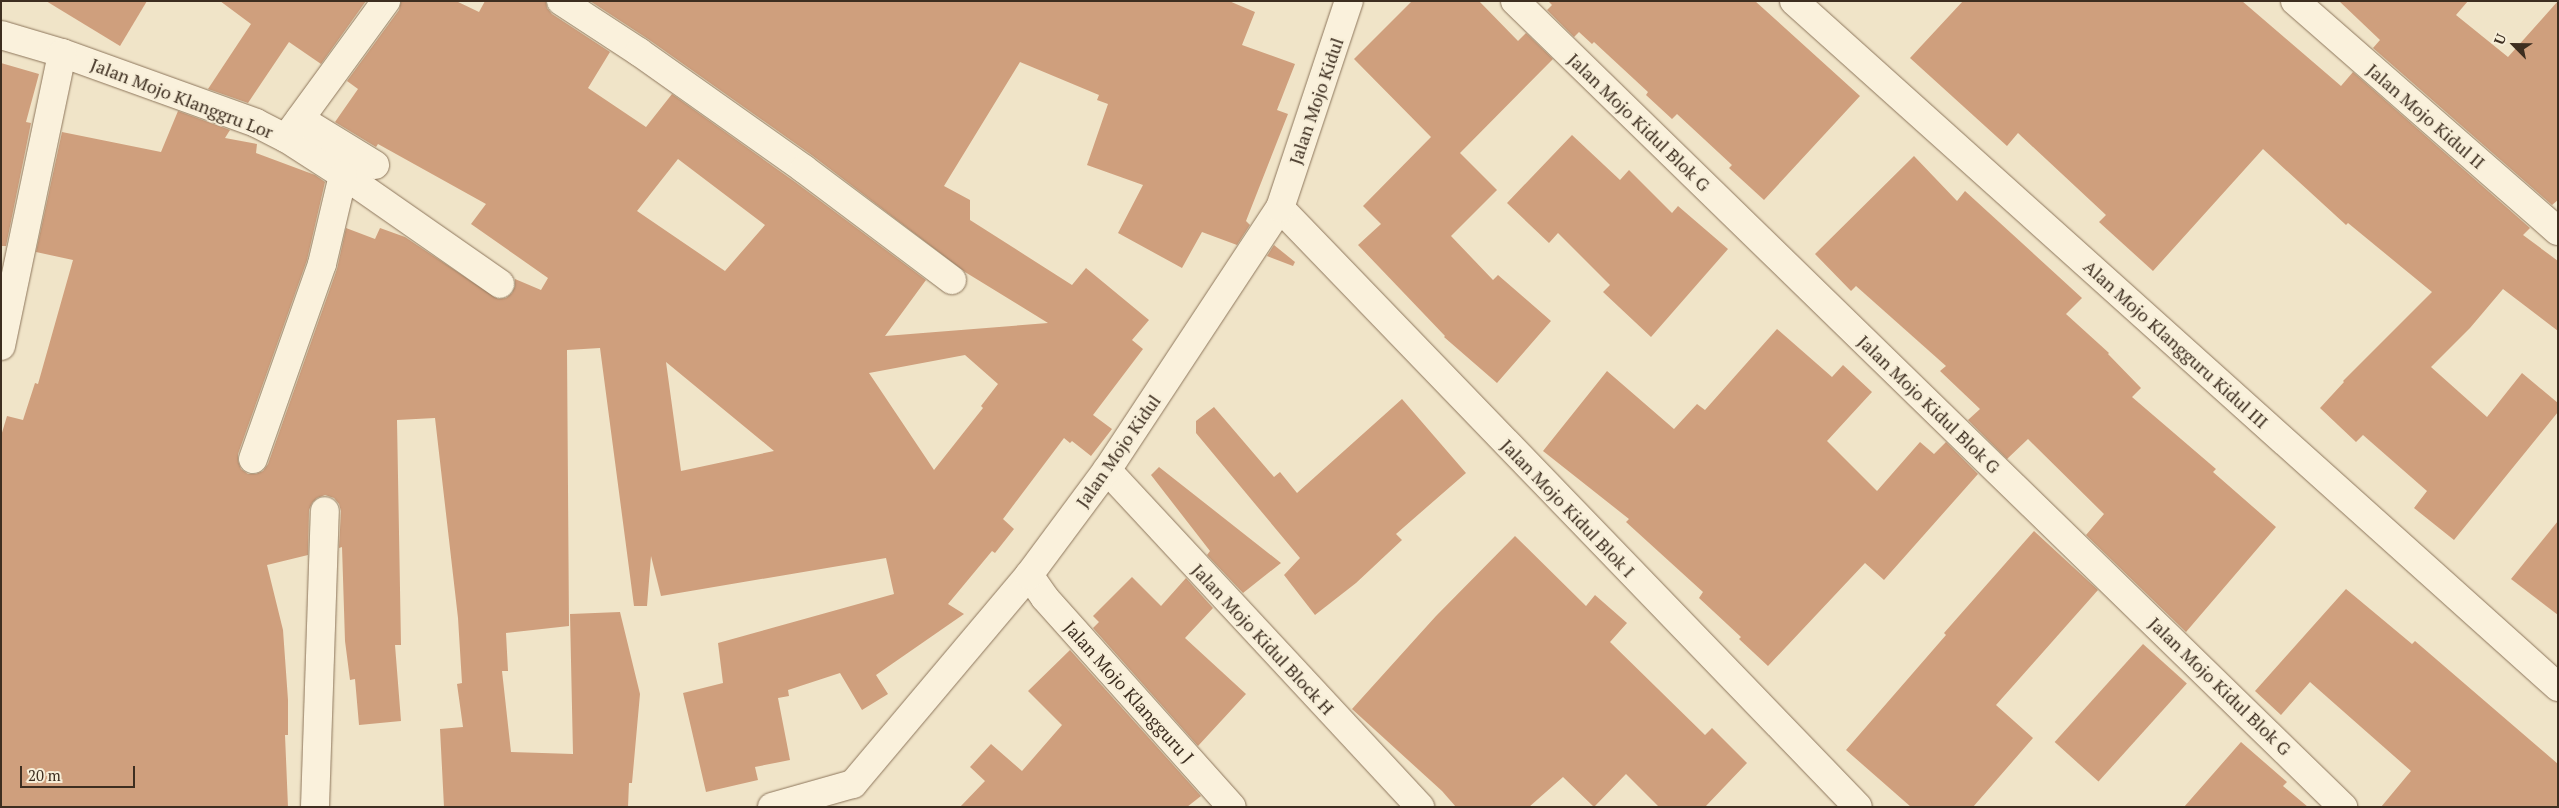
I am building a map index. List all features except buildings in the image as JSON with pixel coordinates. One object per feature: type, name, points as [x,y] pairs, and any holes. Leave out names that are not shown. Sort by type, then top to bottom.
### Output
[{"type":"street","name":"Jalan Mojo Klanggru Lor","points":[[1,35],[62,53],[256,122],[293,128],[386,1]]},
{"type":"street","points":[[561,1],[639,52],[804,169],[952,280]]},
{"type":"street","name":"Jalan Mojo Kidul","points":[[835,807],[1029,575],[1108,470],[1280,208],[1349,1]]},
{"type":"street","name":"Jalan Mojo Kidul Blok G","points":[[1515,1],[2343,807]]},
{"type":"street","name":"Alan Mojo Klangguru Kidul III","points":[[1794,1],[2558,687]]},
{"type":"street","name":"Jalan Mojo Kidul II","points":[[2295,1],[2558,232]]},
{"type":"street","points":[[1,346],[62,53]]},
{"type":"street","points":[[293,128],[375,165]]},
{"type":"street","points":[[293,128],[343,176],[500,284]]},
{"type":"street","points":[[253,459],[322,264],[343,176]]},
{"type":"street","name":"Jalan Mojo Kidul Blok I","points":[[1280,208],[1858,807]]},
{"type":"street","name":"Jalan Mojo Kidul Block H","points":[[1108,470],[1420,807]]},
{"type":"street","points":[[314,807],[325,511]]},
{"type":"street","name":"Jalan Mojo Klangguru J","points":[[1029,575],[1045,598],[1232,807]]},
{"type":"street","points":[[772,807],[853,784]]}]
